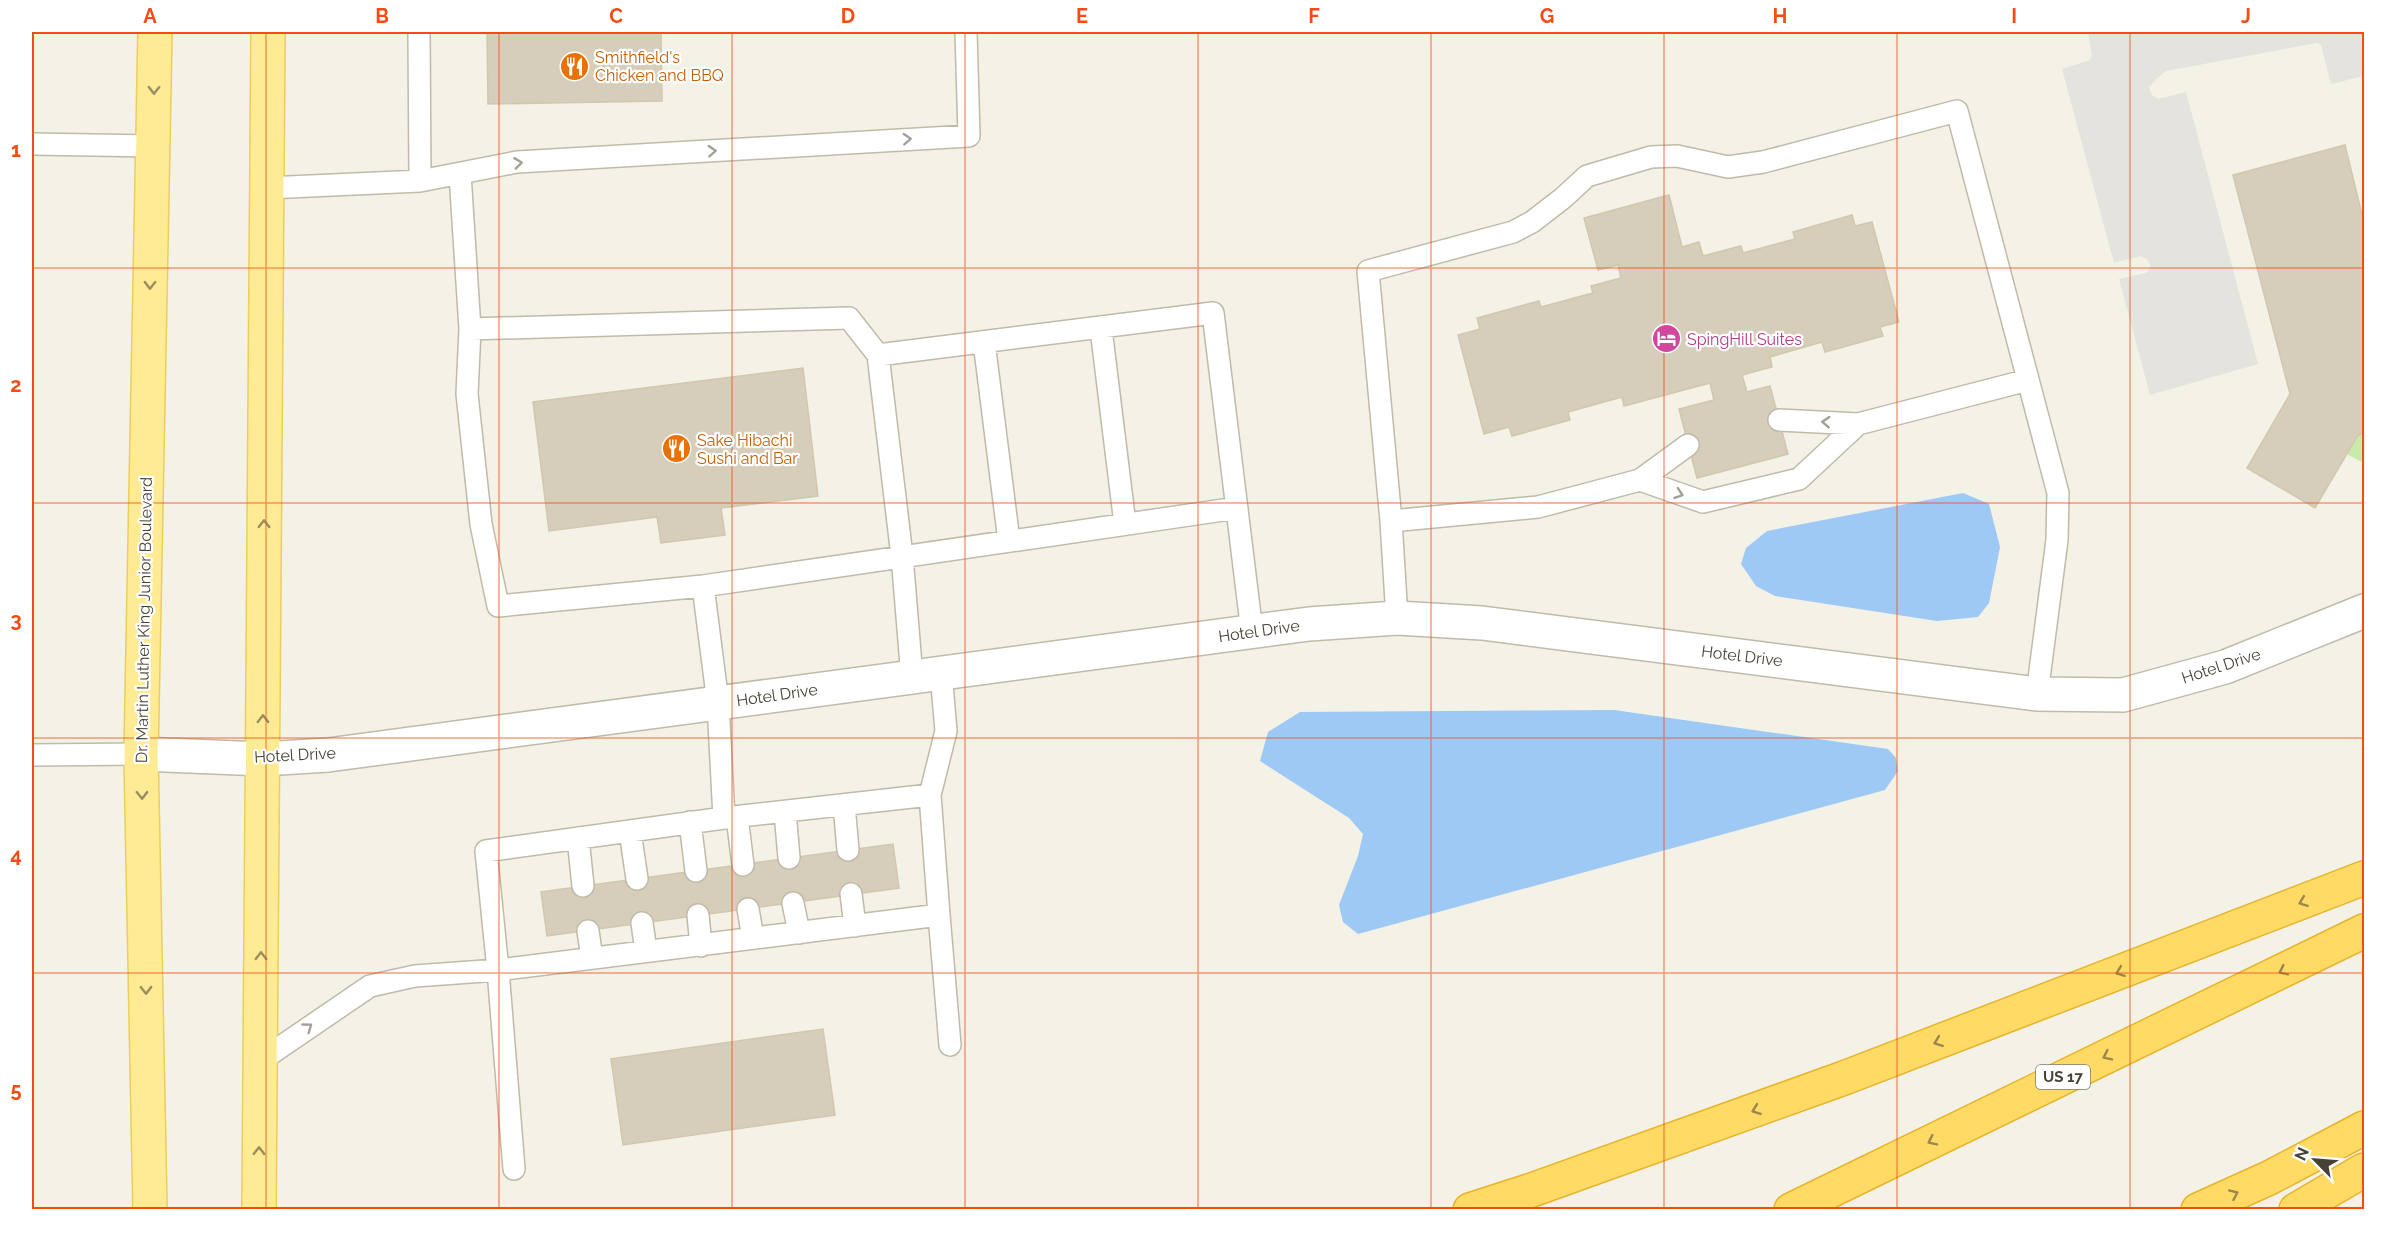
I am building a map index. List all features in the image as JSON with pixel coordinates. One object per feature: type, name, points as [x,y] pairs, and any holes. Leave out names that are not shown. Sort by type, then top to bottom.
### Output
[{"type":"highway","points":[[1470,1209],[1529,1191],[1844,1078],[2361,880]]},
{"type":"highway","name":"US 17","points":[[1791,1209],[2364,931]]},
{"type":"highway","points":[[2198,1209],[2269,1178],[2364,1128]]},
{"type":"highway","points":[[2296,1209],[2364,1170]]},
{"type":"main road","name":"Dr. Martin Luther King Junior Boulevard","points":[[150,1209],[141,754],[155,32]]},
{"type":"main road","points":[[259,1209],[268,32]]},
{"type":"street","name":"Hotel Drive","points":[[141,754],[263,759],[328,755],[1309,624],[1397,618],[1482,622],[2037,694],[2123,694],[2225,667],[2364,611]]},
{"type":"lane","points":[[419,32],[420,182]]},
{"type":"lane","points":[[267,188],[420,182],[518,162],[969,136],[966,32]]},
{"type":"lane","points":[[1397,618],[1391,521],[1368,271],[1513,232],[1539,216],[1587,176],[1651,158],[1677,156],[1728,167],[1763,162],[1956,111],[2058,492],[2057,540],[2037,694]]},
{"type":"lane","points":[[32,144],[153,146]]},
{"type":"lane","points":[[460,174],[470,329],[466,394],[481,524],[498,606],[703,586],[1237,508]]},
{"type":"lane","points":[[878,355],[1101,329],[1213,313],[1252,632]]},
{"type":"lane","points":[[470,329],[849,318],[878,355],[902,556],[927,675],[946,730],[930,795],[950,1045]]},
{"type":"lane","points":[[1101,329],[1125,524]]},
{"type":"lane","points":[[984,342],[1009,541]]},
{"type":"lane","points":[[1779,420],[1858,424],[2028,380]]},
{"type":"lane","points":[[1640,480],[1703,502],[1799,479],[1858,424]]},
{"type":"lane","points":[[1391,521],[1538,507],[1640,480],[1688,445]]},
{"type":"lane","points":[[703,586],[731,817],[743,865]]},
{"type":"lane","points":[[32,755],[141,754]]},
{"type":"lane","points":[[514,1169],[486,851],[690,822],[930,795]]},
{"type":"lane","points":[[844,805],[848,850]]},
{"type":"lane","points":[[785,812],[789,858]]},
{"type":"lane","points":[[690,822],[696,871]]},
{"type":"lane","points":[[630,831],[637,879]]},
{"type":"lane","points":[[578,838],[583,886]]},
{"type":"lane","points":[[851,894],[855,926]]},
{"type":"lane","points":[[794,903],[799,933]]},
{"type":"lane","points":[[748,909],[753,938]]},
{"type":"lane","points":[[698,915],[701,946]]},
{"type":"lane","points":[[260,1061],[370,986],[415,976],[498,970],[939,915]]},
{"type":"lane","points":[[642,923],[646,951]]},
{"type":"lane","points":[[588,931],[592,958]]},
{"type":"green space","points":[[2364,433],[2364,463],[2346,454],[2358,435]]},
{"type":"shaded area","points":[[2088,32],[2364,32],[2364,76],[2331,84],[2321,45],[2317,43],[2166,71],[2149,88],[2152,95],[2158,99],[2186,92],[2258,364],[2150,395],[2119,279],[2146,273],[2150,269],[2150,264],[2141,256],[2114,263],[2062,69],[2090,60],[2092,56]]},
{"type":"water","points":[[1963,493],[1989,504],[2000,547],[1989,603],[1978,617],[1937,621],[1775,596],[1756,586],[1741,564],[1746,548],[1767,531]]},
{"type":"water","points":[[1614,710],[1888,749],[1896,758],[1898,771],[1885,790],[1358,934],[1343,922],[1339,905],[1358,856],[1363,834],[1349,818],[1260,761],[1268,732],[1300,712]]},
{"type":"building","name":"Smithfield's Chicken and BBQ","points":[[487,32],[661,32],[662,101],[488,104]]},
{"type":"building","points":[[2345,145],[2364,223],[2364,433],[2358,435],[2315,508],[2247,468],[2290,394],[2233,175]]},
{"type":"building","name":"SpingHill Suites","points":[[1669,195],[1682,247],[1699,242],[1703,256],[1741,246],[1743,253],[1795,239],[1793,232],[1852,215],[1855,226],[1872,222],[1899,322],[1880,327],[1883,336],[1825,352],[1822,342],[1770,357],[1772,367],[1742,375],[1747,392],[1770,386],[1788,454],[1697,478],[1679,409],[1714,400],[1710,383],[1624,406],[1622,397],[1568,412],[1570,420],[1512,436],[1509,427],[1484,434],[1458,335],[1480,329],[1477,318],[1539,301],[1541,307],[1593,293],[1591,286],[1621,278],[1618,265],[1598,270],[1584,218]]},
{"type":"building","name":"Sake Hibachi Sushi and Bar","points":[[803,368],[818,496],[721,508],[725,535],[661,543],[657,517],[549,531],[533,402]]},
{"type":"building","points":[[893,844],[899,888],[547,936],[541,892]]},
{"type":"building","points":[[823,1029],[835,1115],[623,1145],[611,1059]]},
{"type":"place","name":"Smithfield's Chicken and BBQ","points":[[574,66]]},
{"type":"place","name":"SpingHill Suites","points":[[1666,339]]},
{"type":"place","name":"Sake Hibachi Sushi and Bar","points":[[676,449]]}]
